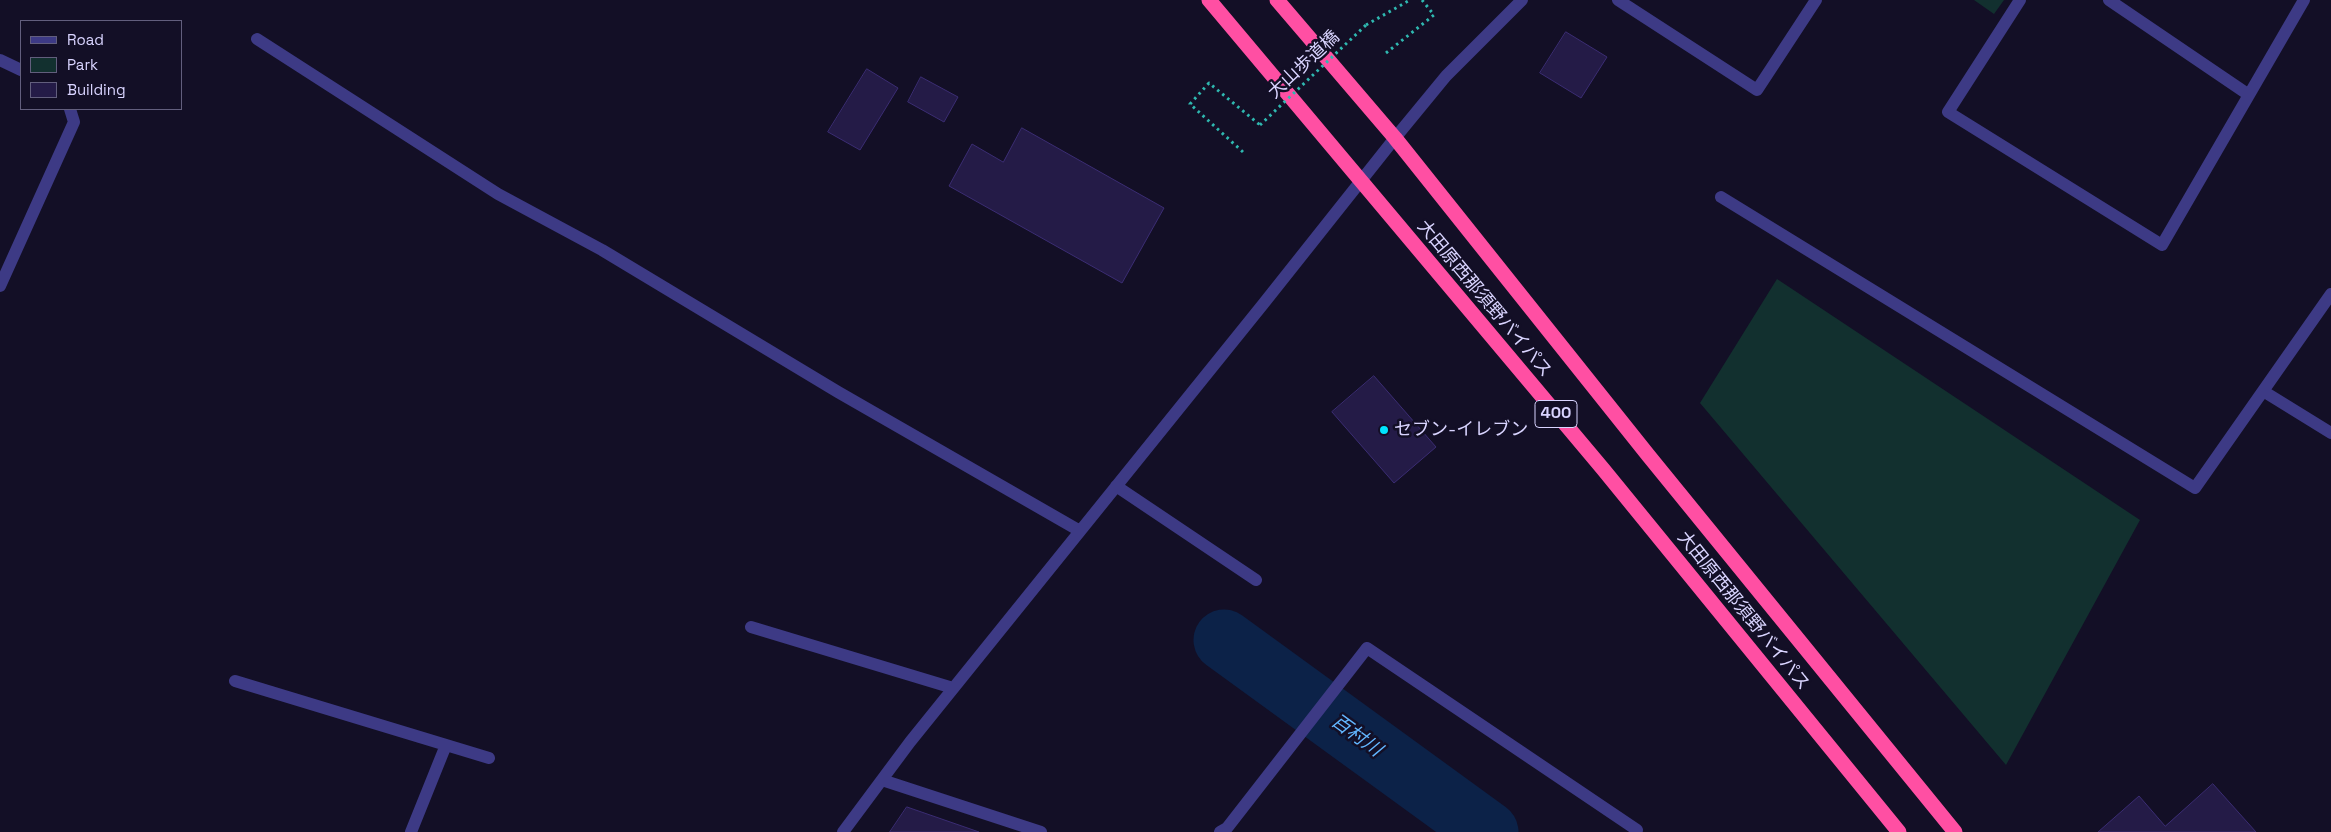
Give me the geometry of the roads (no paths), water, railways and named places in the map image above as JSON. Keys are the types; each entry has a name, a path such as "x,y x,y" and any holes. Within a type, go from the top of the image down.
{"highway":[{"name":"大田原西那須野バイパス","path":"1210,0 1360,182 1603,469 1899,832"},
{"name":"大田原西那須野バイパス","path":"1278,0 1395,138 1654,463 1955,832"}],"street":[{"path":"843,832 953,688 1395,138 1446,76 1522,0"},
{"path":"1618,0 1757,90 1816,0"},
{"path":"2020,0 1948,112 2162,245 2304,0"},
{"path":"2109,0 2249,95"},
{"path":"257,39 498,194 602,250 838,392 1080,532"},
{"path":"0,60 20,70"},
{"path":"1,284 74,122 70,110"},
{"path":"1721,197 2195,488 2331,294"},
{"path":"2263,391 2331,433"},
{"path":"1116,486 1256,580"},
{"path":"751,627 953,688"},
{"path":"1220,832 1227,828 1367,648 1637,830"},
{"path":"235,681 489,758"},
{"path":"411,832 446,745"},
{"path":"882,780 1041,832"}],"waterway":[{"name":"百村川","path":"1224,640 1488,832"}],"place":[{"name":"セブン-イレブン","path":"1384,430"}]}
